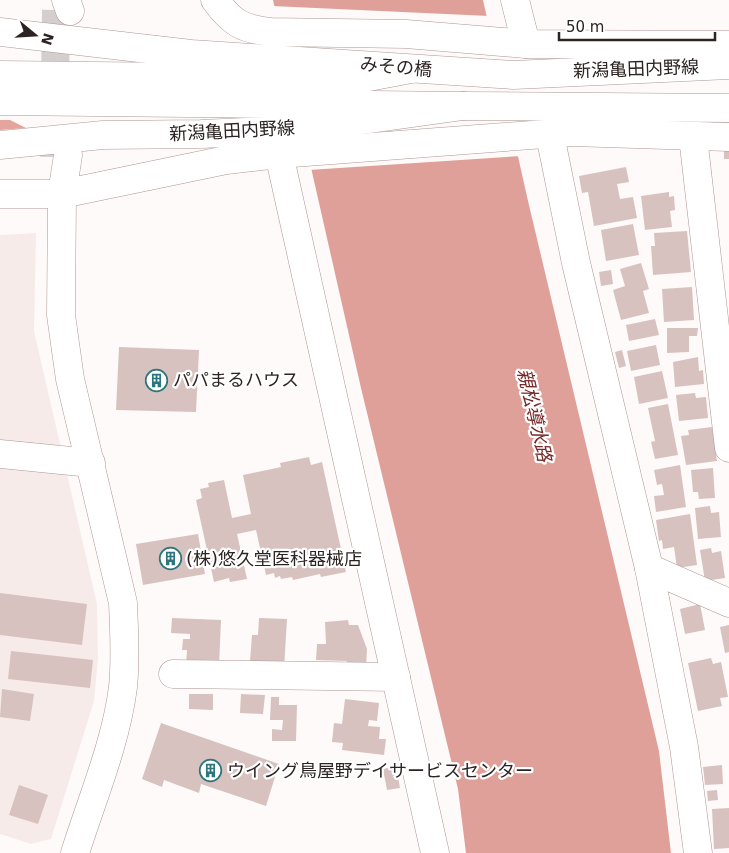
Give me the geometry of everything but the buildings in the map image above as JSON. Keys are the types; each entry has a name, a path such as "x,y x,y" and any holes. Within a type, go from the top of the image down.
{"main road":[{"path":"215,0 230,19 240,26 252,30 271,32 406,34 516,43 729,45"},
{"path":"515,0 516,43"},
{"path":"0,32 191,54 279,70"},
{"name":"新潟亀田内野線","path":"514,75 729,66"},
{"name":"みその橋","path":"279,70 358,79 410,69 514,75"},
{"path":"0,75 279,70"},
{"path":"0,101 288,135 539,136 572,132 729,138"},
{"name":"新潟亀田内野線","path":"0,145 103,135 288,135 463,106 729,108"},
{"path":"0,194 62,194 226,160 288,135"},
{"path":"288,135 396,677 435,853"},
{"path":"539,136 576,263 649,568 684,747 698,853"},
{"path":"693,137 729,448"},
{"path":"61,156 61,315 70,379 122,602 124,658 117,720 75,853"},
{"path":"0,454 91,463"},
{"path":"649,568 729,603"},
{"path":"173,674 396,677"}],"shaded area":[{"path":"0,120 10,120 26,128 0,130"},
{"path":"36,233 34,331 97,604 98,659 94,701 51,839 31,844 0,834 0,235"}],"water":[{"name":"親松導水路","path":"273,0 483,0 528,201 659,751 671,853 466,853 458,789 361,388"}],"pier":[{"path":"272,6 489,16 521,156 309,170"}],"tunnel":[{"path":"54,157 56,10"}],"place":[{"name":"パパまるハウス","path":"157,380"},
{"name":"(株)悠久堂医科器械店","path":"170,559"},
{"name":"ウイング鳥屋野デイサービスセンター","path":"211,771"}]}
